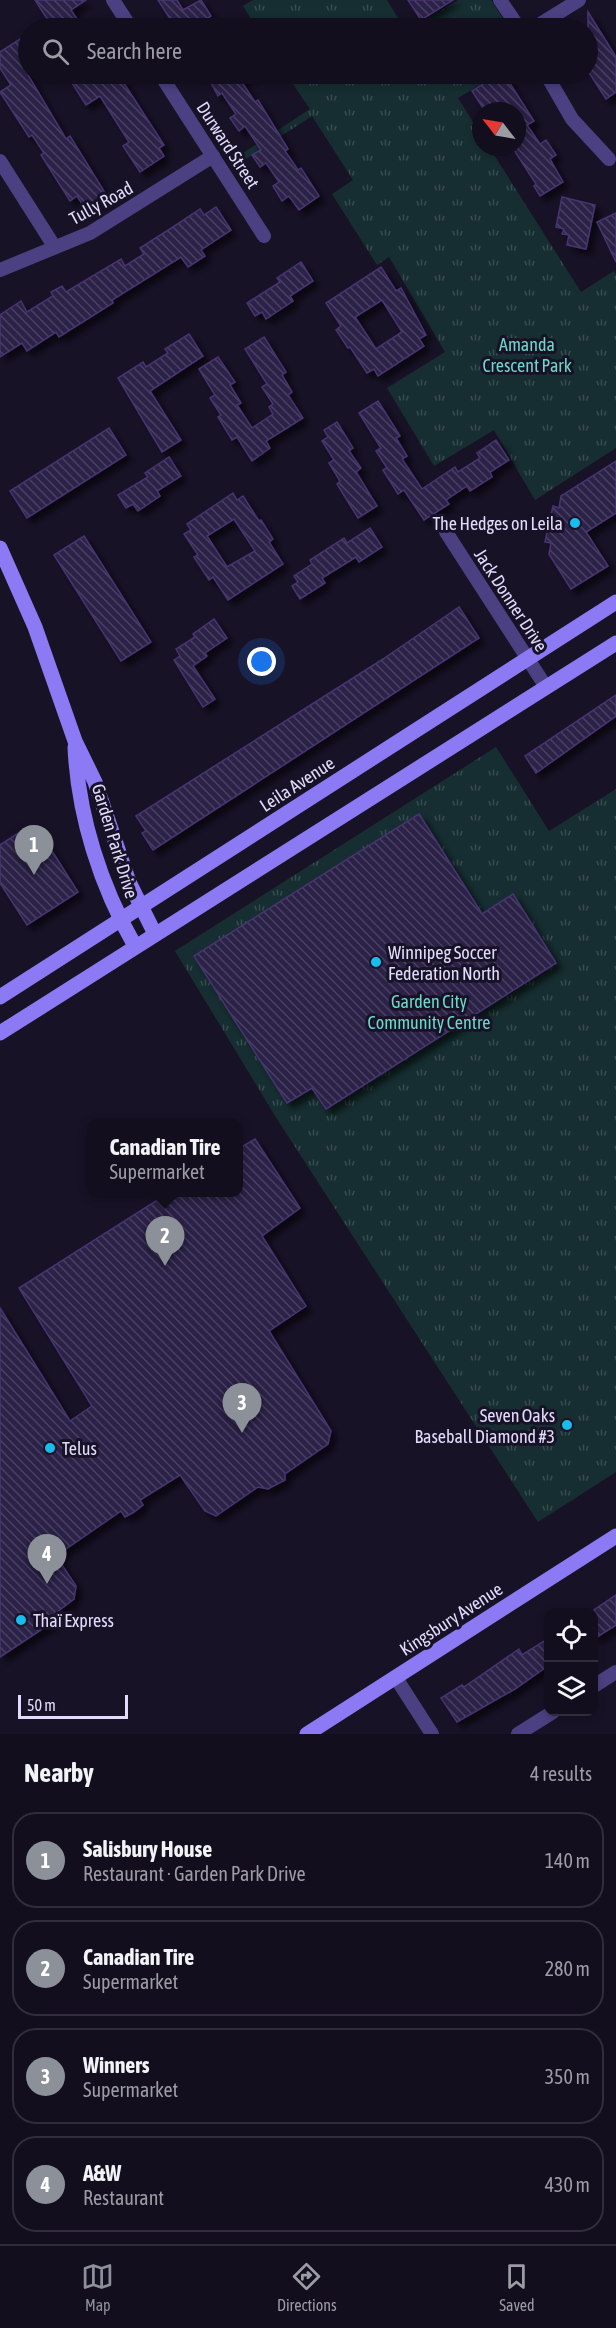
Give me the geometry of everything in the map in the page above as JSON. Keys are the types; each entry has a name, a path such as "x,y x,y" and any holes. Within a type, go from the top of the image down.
{"main road":[{"name":"Garden Park Drive","path":"0,548 34,627 75,741 95,782 140,908 155,934"},
{"name":"Leila Avenue","path":"0,997 616,602"},
{"path":"0,1033 616,643"},
{"name":"Garden Park Drive","path":"75,741 77,786 108,894 135,946"},
{"name":"Kingsbury Avenue","path":"307,1734 616,1536"}],"street":[{"path":"113,0 125,18"},
{"path":"500,0 512,18"},
{"path":"550,18 579,0"},
{"name":"Durward Street","path":"166,84 264,236"},
{"path":"552,84 572,119 609,159"},
{"name":"Tully Road","path":"0,270 90,233 213,156"},
{"path":"0,162 54,246"},
{"name":"Jack Donner Drive","path":"446,532 546,687"},
{"path":"598,1683 616,1672"},
{"path":"396,1678 432,1734"},
{"path":"518,1734 547,1716"}],"green space":[{"path":"253,0 387,0 398,18 251,18 243,6"},
{"path":"458,0 491,0 503,18 427,18"},
{"name":"Amanda Crescent Park","path":"293,84 481,84 458,98 472,121 472,156 495,156 581,292 614,271 616,274 616,448 535,500 494,430 434,466 387,388 445,352 389,257 377,265 332,194 353,180 312,116 243,161 240,155 310,109"},
{"name":"Garden City Community Centre","path":"496,747 549,831 616,789 616,1472 538,1522 277,1119 175,951"}],"building":[{"path":"35,0 86,0 71,10 76,18 47,18"},
{"path":"158,0 177,0 183,10 201,0 211,16 208,18 170,18"},
{"path":"408,0 453,0 424,18 420,18"},
{"path":"598,28 616,57 616,92 606,99 596,84"},
{"path":"18,40 18,84 33,84 66,139 70,136 107,196 86,210 77,196 70,201 41,155 44,153 32,135 29,137 0,92 11,85 0,68 0,52"},
{"path":"73,84 124,84 164,145 159,148 164,156 140,172 123,146 129,142 100,96 86,105"},
{"path":"211,84 243,84 255,102 258,100 288,149 285,151 298,170 301,168 319,196 299,210 289,196 282,201 273,186 279,182 266,163 260,167 252,155 261,150 245,126 239,131 230,118 236,114 222,93 218,96"},
{"path":"483,84 510,84 522,102 479,102 472,91"},
{"path":"526,108 534,121 527,125 540,144 546,140 556,155 550,159 563,182 540,196 534,186 536,184 518,156 526,156"},
{"path":"562,197 595,205 586,249 567,245 569,235 562,234 564,229 556,227"},
{"path":"216,207 231,230 201,250 205,256 188,267 181,257 112,300 113,303 59,337 56,332 27,351 22,343 0,357 0,315 21,301 27,312 53,296 51,292 62,286 66,292 121,259 125,266 144,254 140,248 200,209 204,215"},
{"path":"616,213 616,262 597,222"},
{"path":"301,262 313,281 290,296 293,301 266,319 262,312 255,316 247,303 280,282 277,278"},
{"path":"381,267 396,291 401,288 426,335 419,339 424,346 378,376 374,369 367,373 336,330 341,326 326,303","holes":["382,300 402,332 376,349 355,317"]},
{"path":"189,334 203,356 150,391 181,440 162,452 118,378 143,362 146,367 168,353 165,349"},
{"path":"264,337 286,372 282,375 292,392 288,395 303,418 266,441 270,448 252,461 237,437 232,440 218,417 221,415 210,398 215,395 199,369 218,357 235,382 230,385 241,403 237,405 252,428 273,414 269,407 273,404 262,387 267,384 245,349"},
{"path":"378,401 400,436 396,438 407,456 402,459 422,489 455,467 458,472 480,458 477,453 496,440 509,460 490,472 492,477 470,491 467,486 446,500 449,504 424,520 404,490 398,494 383,470 387,468 376,451 381,448 359,413"},
{"path":"337,422 353,448 349,451 361,468 356,472 377,506 358,518 337,484 340,481 329,463 334,460 322,441 328,437 324,430"},
{"path":"109,428 126,455 27,518 10,491"},
{"path":"169,457 181,476 157,491 160,496 138,511 133,504 126,508 118,495 148,477 145,473"},
{"name":"The Hedges on Leila","path":"616,461 616,513 586,532 608,566 571,589 549,554 551,543 545,542 553,506 559,508 561,496"},
{"path":"233,493 237,500 243,496 273,539 269,542 283,564 228,600 213,577 209,580 194,557 198,555 184,534 191,530 187,524","holes":["234,519 255,551 227,567 207,536"]},
{"path":"370,528 382,547 359,562 356,557 322,578 325,583 300,599 292,586 298,582 294,576 312,564 310,560 344,538 347,543"},
{"path":"84,536 151,642 121,661 54,555"},
{"path":"459,607 479,638 153,850 142,833 146,831 136,816 383,659"},
{"path":"214,619 227,638 205,653 207,656 193,666 215,699 203,707 174,660 180,656 176,649 195,637 193,634"},
{"path":"616,695 616,716 536,773 525,756"},
{"name":"Winnipeg Soccer Federation North","path":"419,814 482,914 513,894 556,963 326,1109 312,1088 287,1103 194,956"},
{"path":"29,826 45,849 49,846 78,892 27,925 0,883 0,845"},
{"path":"255,1139 300,1208 262,1236 306,1306 269,1331 331,1431 328,1444 285,1474 285,1480 268,1489 258,1487 216,1516 205,1511 180,1475 140,1500 143,1505 134,1512 125,1517 121,1511 56,1556 76,1586 74,1599 57,1612 59,1618 0,1657 0,1308 70,1421 92,1406 19,1288 162,1197 243,1197 243,1146"},
{"path":"616,1595 616,1625 598,1636 598,1608"},
{"path":"544,1641 544,1669 515,1689 457,1722 441,1698 462,1685 464,1687 519,1649 522,1655"}],"place":[{"name":"The Hedges on Leila","path":"575,523"},
{"name":"Salisbury House","path":"34,875"},
{"name":"Winnipeg Soccer Federation North","path":"376,962"},
{"name":"Canadian Tire","path":"165,1266"},
{"name":"Seven Oaks Baseball Diamond #3","path":"567,1425"},
{"name":"Winners","path":"242,1433"},
{"name":"Telus","path":"50,1448"},
{"name":"A&W","path":"47,1584"},
{"name":"Thaï Express","path":"21,1620"}]}
